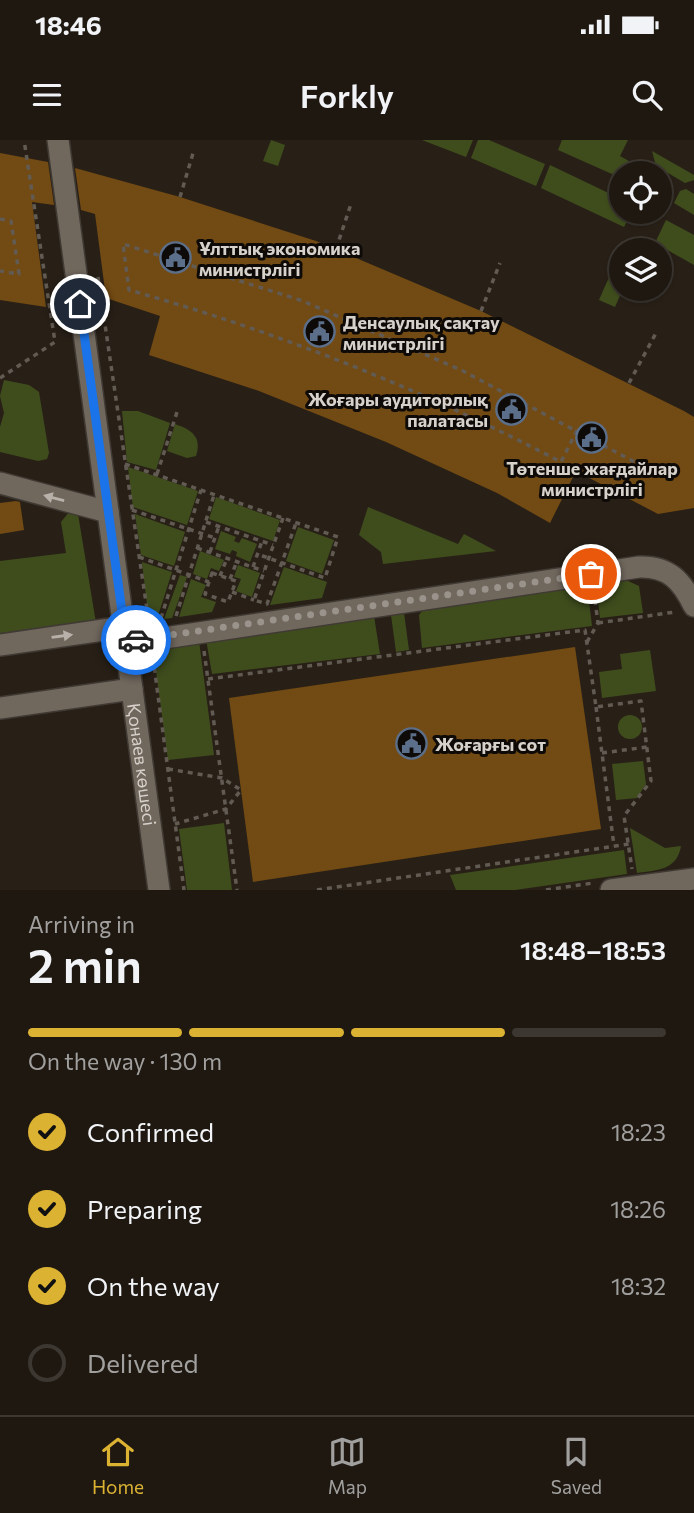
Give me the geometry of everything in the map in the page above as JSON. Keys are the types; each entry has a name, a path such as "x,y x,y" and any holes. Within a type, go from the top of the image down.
{"street":[{"name":"Қонаев көшесі","path":"58,140 159,890"},
{"path":"0,483 108,512"},
{"path":"0,645 125,634 151,640 639,567 665,570 685,589 687,609"},
{"path":"0,708 132,690"},
{"path":"608,888 694,879"}],"path":[{"path":"0,378 55,342 24,140"},
{"path":"180,197 194,150"},
{"path":"336,249 351,204"},
{"path":"0,219 11,220 19,274 0,271"},
{"path":"577,430 561,462 447,406 301,346 128,289 123,244 303,301 463,371 577,430 661,476"},
{"path":"481,311 500,263"},
{"path":"98,272 184,890"},
{"path":"629,383 656,333"},
{"path":"157,475 178,409"},
{"path":"125,464 338,537 325,578 257,554"},
{"path":"160,619 201,490"},
{"path":"176,617 214,495"},
{"path":"132,510 215,538"},
{"path":"254,600 283,519"},
{"path":"206,522 274,545"},
{"path":"232,592 267,604 296,523"},
{"path":"210,552 219,526"},
{"path":"253,567 262,541"},
{"path":"197,548 264,571"},
{"path":"139,557 209,582"},
{"path":"220,576 227,558"},
{"path":"230,580 237,561"},
{"path":"212,573 220,576 236,581 228,602 205,594 212,573"},
{"path":"587,643 598,623 591,574"},
{"path":"216,611 220,599"},
{"path":"598,623 687,609"},
{"path":"208,679 585,630 614,846"},
{"path":"202,632 237,890"},
{"path":"596,707 641,701 651,781 624,816 634,877"},
{"path":"602,753 647,747"},
{"path":"168,769 222,778 241,790 226,810 175,824"},
{"path":"317,890 629,844"},
{"path":"546,890 608,888"}],"green space":[{"path":"271,140 285,145 278,166 263,161"},
{"path":"422,140 473,140 466,157"},
{"path":"478,140 489,140 545,164 536,186 471,158"},
{"path":"562,140 628,140 620,156 629,161 609,161 609,173 558,150"},
{"path":"652,151 670,161 655,161"},
{"path":"672,162 694,175 694,180 685,183 672,175"},
{"path":"550,165 609,193 609,220 541,188"},
{"path":"686,189 694,194 694,215 674,203 680,191"},
{"path":"672,223 694,235 694,265 672,253 672,238 657,238 664,224"},
{"path":"609,277 609,301 618,301 615,307 599,300"},
{"path":"4,380 29,385 39,392 49,453 47,459 38,461 0,452 0,427 4,413 0,396"},
{"path":"122,411 138,411 170,423 156,470 127,462"},
{"path":"175,424 194,435 198,444 196,456 187,458 167,451"},
{"path":"128,467 198,491 187,525 133,507"},
{"path":"216,497 280,520 273,541 209,519"},
{"path":"368,507 458,544 464,534 496,551 383,564 381,552 359,535"},
{"path":"70,511 78,514 96,623 0,636 0,561 66,553 61,522"},
{"path":"135,514 185,532 174,566 141,555"},
{"path":"298,527 334,540 322,574 286,561"},
{"path":"221,531 236,537 234,541 239,543 242,538 257,544 250,562 236,556 237,552 232,550 230,554 215,549"},
{"path":"200,551 224,560 219,571 211,568 207,579 193,574"},
{"path":"142,562 172,572 157,619 148,613"},
{"path":"238,565 260,573 252,597 236,591 241,579 234,577"},
{"path":"284,567 327,582 322,598 270,605"},
{"path":"180,575 187,577 172,618 164,619"},
{"path":"191,579 206,585 201,597 216,602 212,612 179,617"},
{"path":"628,581 639,586 643,613 600,618 596,583"},
{"path":"587,585 592,626 422,648 419,615 425,607"},
{"path":"404,613 409,650 396,652 391,615"},
{"path":"374,616 380,654 212,674 206,639"},
{"path":"199,641 214,755 168,760 154,656 157,650"},
{"path":"650,650 656,691 602,698 599,672 622,669 620,654"},
{"path":"630,715 638,719 642,727 638,735 630,739 622,735 618,727 622,719"},
{"path":"643,761 646,784 637,798 616,800 612,764"},
{"path":"224,823 232,890 187,890 179,829"},
{"path":"630,828 665,848 681,846 679,854 665,867 637,873"},
{"path":"624,850 627,874 515,890 456,890 450,875"}],"building":[{"path":"0,153 48,162 54,205 32,202 46,307 0,300"},
{"path":"75,168 180,197 316,241 481,311 684,411 694,417 694,508 658,514 576,471 550,523 497,493 386,442 259,391 149,355 160,316 106,298 95,214 81,210"},
{"path":"20,502 24,530 0,534 0,503"},
{"name":"Жоғарғы сот","path":"575,647 601,829 253,882 229,698"}],"way so far":[{"path":"136,640 151,640 591,574"}],"place":[{"name":"Ұлттық экономика министрлігі","path":"176,258"},
{"name":"Денсаулық сақтау министрлігі","path":"320,332"},
{"name":"Жоғары аудиторлық палатасы","path":"511,409"},
{"name":"Төтенше жағдайлар министрлігі","path":"592,437"},
{"name":"Жоғарғы сот","path":"412,744"}],"route":[{"path":"80,304 126,641 136,640"}]}
